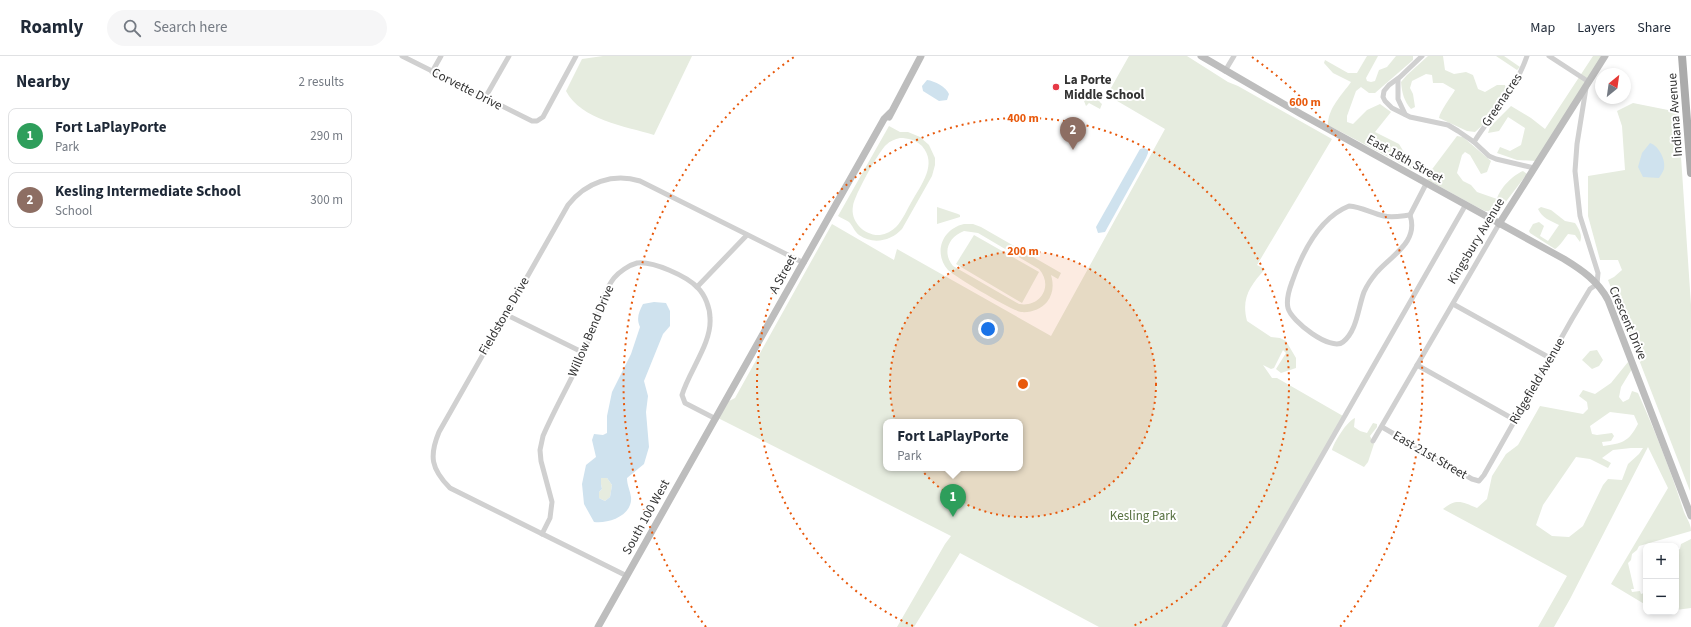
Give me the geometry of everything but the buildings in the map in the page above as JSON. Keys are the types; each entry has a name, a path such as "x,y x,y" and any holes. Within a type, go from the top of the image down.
{"main road":[{"name":"Indiana Avenue","path":"1682,56 1688,87 1691,173"}],"street":[{"name":"Corvette Drive","path":"402,56 532,121 537,121 543,116 576,56"},
{"path":"432,72 441,56"},
{"path":"485,98 509,56"},
{"name":"A Street","path":"716,419 872,141 884,126 921,56"},
{"name":"East 18th Street","path":"1201,56 1225,71 1569,263 1597,284"},
{"path":"1225,71 1234,56"},
{"name":"Greenacres","path":"1422,56 1398,79 1386,88 1383,97 1388,104 1405,114 1448,125 1464,134 1489,156 1534,168"},
{"name":"Greenacres","path":"1474,142 1513,87 1524,68 1527,56"},
{"path":"1549,56 1587,84"},
{"name":"Kingsbury Avenue","path":"1373,441 1499,224 1605,56"},
{"path":"1398,79 1398,99 1405,114"},
{"name":"Crescent Drive","path":"1587,84 1577,144 1575,171 1580,216 1598,273 1597,284 1608,300 1691,516"},
{"name":"Fieldstone Drive","path":"627,576 450,488 440,478 434,466 434,444 439,432 505,314 568,205 588,186 602,180 622,178 640,181 804,263"},
{"path":"1410,215 1391,217 1384,216 1359,207 1349,206 1332,217 1309,243 1297,266 1287,304 1290,314 1327,343 1336,345 1345,341 1352,330 1367,286 1380,268 1406,244 1410,232 1410,215 1426,184"},
{"path":"1224,627 1465,206"},
{"path":"716,419 684,403 682,395 710,326 709,311 705,298 697,287 747,235"},
{"name":"Willow Bend Drive","path":"542,534 550,518 552,502 541,461 540,450 548,425 584,353 608,288 615,277 623,270 636,263 651,264 665,269 697,287"},
{"name":"Ridgefield Avenue","path":"1479,481 1484,475 1590,289 1597,284"},
{"path":"1453,304 1550,358"},
{"path":"505,314 584,353"},
{"path":"1418,365 1515,420"},
{"name":"South 100 West","path":"598,627 716,419"},
{"name":"East 21st Street","path":"1382,427 1472,479 1479,481"}],"green space":[{"path":"603,56 692,56 654,135 617,125 593,115 582,109 573,101 566,91 582,59"},
{"name":"Kesling Park","path":"1129,56 1187,56 1228,82 1238,86 1332,139 1257,265 1265,269 1255,281 1248,293 1245,313 1247,321 1271,337 1280,338 1286,341 1296,358 1296,368 1281,373 1276,369 1286,353 1283,350 1274,368 1271,369 1263,365 1272,378 1277,378 1343,416 1222,627 1099,627 960,553 914,627 897,627 951,536 718,418 729,401 735,398 832,224 894,260 897,249 1051,336 1165,129 1107,95"},
{"path":"1367,56 1378,56 1366,78 1367,81 1371,82 1375,81 1379,70 1387,67 1396,56 1413,56 1413,60 1375,93 1369,93 1361,87 1356,91 1347,116 1347,122 1353,124 1367,110 1380,104 1391,112 1375,132 1399,144 1405,154 1413,161 1415,167 1413,170 1328,125 1330,113 1333,107 1351,82 1333,73 1324,63 1325,60 1348,73 1357,73"},
{"path":"1428,56 1443,56 1445,70 1454,74 1466,72 1473,75 1478,89 1485,92 1497,85 1505,85 1506,89 1497,106 1489,118 1475,132 1467,131 1439,118 1443,108 1455,90 1443,83 1433,83 1432,75 1426,74 1412,81 1410,88 1413,94 1415,107 1411,109 1405,100 1401,82"},
{"path":"1496,56 1504,56 1520,67 1517,70"},
{"path":"1593,56 1602,56 1536,161 1517,160 1497,153 1500,147 1510,151 1521,145 1525,128 1508,117 1499,131 1488,133 1490,127 1511,106 1531,118 1545,129"},
{"path":"1093,90 1102,104 1100,109 1089,103 1086,106 1084,101 1084,96"},
{"path":"1633,103 1678,112 1691,305 1690,491 1608,280 1622,270 1618,260 1600,260 1588,216 1588,176 1625,170 1622,126 1617,111"},
{"path":"889,126 900,132 908,132 920,137 929,145 935,158 932,176 902,229 898,233 887,239 876,241 870,240 859,235 849,222 838,216","holes":["898,138 917,142 927,153 928,167 926,174 903,218 896,227 882,235 874,235 864,230 856,222 853,212 854,201 867,174 886,145"]},
{"path":"1457,136 1463,137 1491,161 1487,172 1481,174 1470,155 1465,152 1462,155 1457,173 1463,181 1471,185 1477,192 1497,199 1504,186 1511,179 1523,171 1527,174 1498,212 1485,211 1428,180 1427,177 1430,172"},
{"path":"937,207 958,214 960,217 937,224"},
{"path":"1541,207 1551,210 1565,221 1575,223 1581,235 1580,242 1575,235 1568,234 1555,249 1530,233 1529,231 1533,224 1539,222 1544,226 1540,236 1548,241 1559,225 1542,215 1538,209"},
{"path":"964,224 973,224 981,227 1061,273 1058,279 1051,275 1051,296 1047,302 1036,310 1021,312 984,293 948,270 943,263 941,256 942,242 945,236 956,227","holes":["964,231 978,233 1039,269 1045,282 1045,289 1039,299 1033,303 1019,304 953,266 947,251 948,246 954,237"]},
{"path":"974,235 1039,272 1022,303 956,264"},
{"path":"1597,350 1603,360 1599,366 1592,369 1582,360 1590,351"},
{"path":"1628,362 1632,369 1621,387 1619,397 1623,402 1629,399 1632,391 1638,393 1662,450 1691,531 1649,543 1643,543 1643,545 1639,546 1632,554 1631,560 1628,563 1634,589 1631,589 1632,592 1640,591 1641,594 1643,593 1643,603 1611,584 1668,488 1648,447 1570,599 1554,627 1538,627 1567,576 1443,509 1456,502 1477,508 1487,499 1492,476 1506,454 1518,445 1540,406 1583,414 1588,409 1587,402 1579,396 1583,390 1595,394 1611,383","holes":["1610,412 1634,415 1638,424 1628,439 1620,443 1603,446 1602,442 1611,441 1614,436 1612,433 1597,435 1592,434 1590,426","1643,448 1628,464 1622,480 1608,479 1603,485 1583,526 1569,537 1552,536 1536,525 1543,505 1576,457 1590,459 1608,468 1611,463 1602,458 1613,450"]},
{"path":"1355,418 1354,427 1367,433 1373,423 1377,424 1377,427 1370,436 1374,444 1368,462 1364,467 1332,450 1341,432 1348,423"},
{"path":"601,478 607,478 612,485 610,497 605,501 599,498 599,492 602,489"},
{"path":"1691,539 1691,608 1679,610 1679,550 1681,544"}],"water":[{"path":"927,80 937,83 945,89 949,94 947,100 939,101 923,91 922,86"},
{"path":"1650,143 1659,150 1664,162 1664,169 1659,178 1643,177 1638,167 1642,153"},
{"path":"1144,148 1148,150 1146,158 1105,232 1098,233 1096,227 1140,149"},
{"path":"654,302 666,303 670,311 670,326 663,334 644,381 648,396 646,412 649,447 644,464 627,478 631,497 631,503 628,509 613,520 594,522 584,504 582,484 586,465 596,457 592,440 594,434 603,435 607,433 607,416 612,392 631,354 640,327 638,318 643,304","holes":["601,478 607,478 612,485 610,497 605,501 599,498 599,492 602,489"]}],"place":[{"name":"La Porte Middle School","path":"1056,87"},
{"name":"Kesling Intermediate School","path":"1073,150"},
{"name":"Fort LaPlayPorte","path":"953,517"}]}
